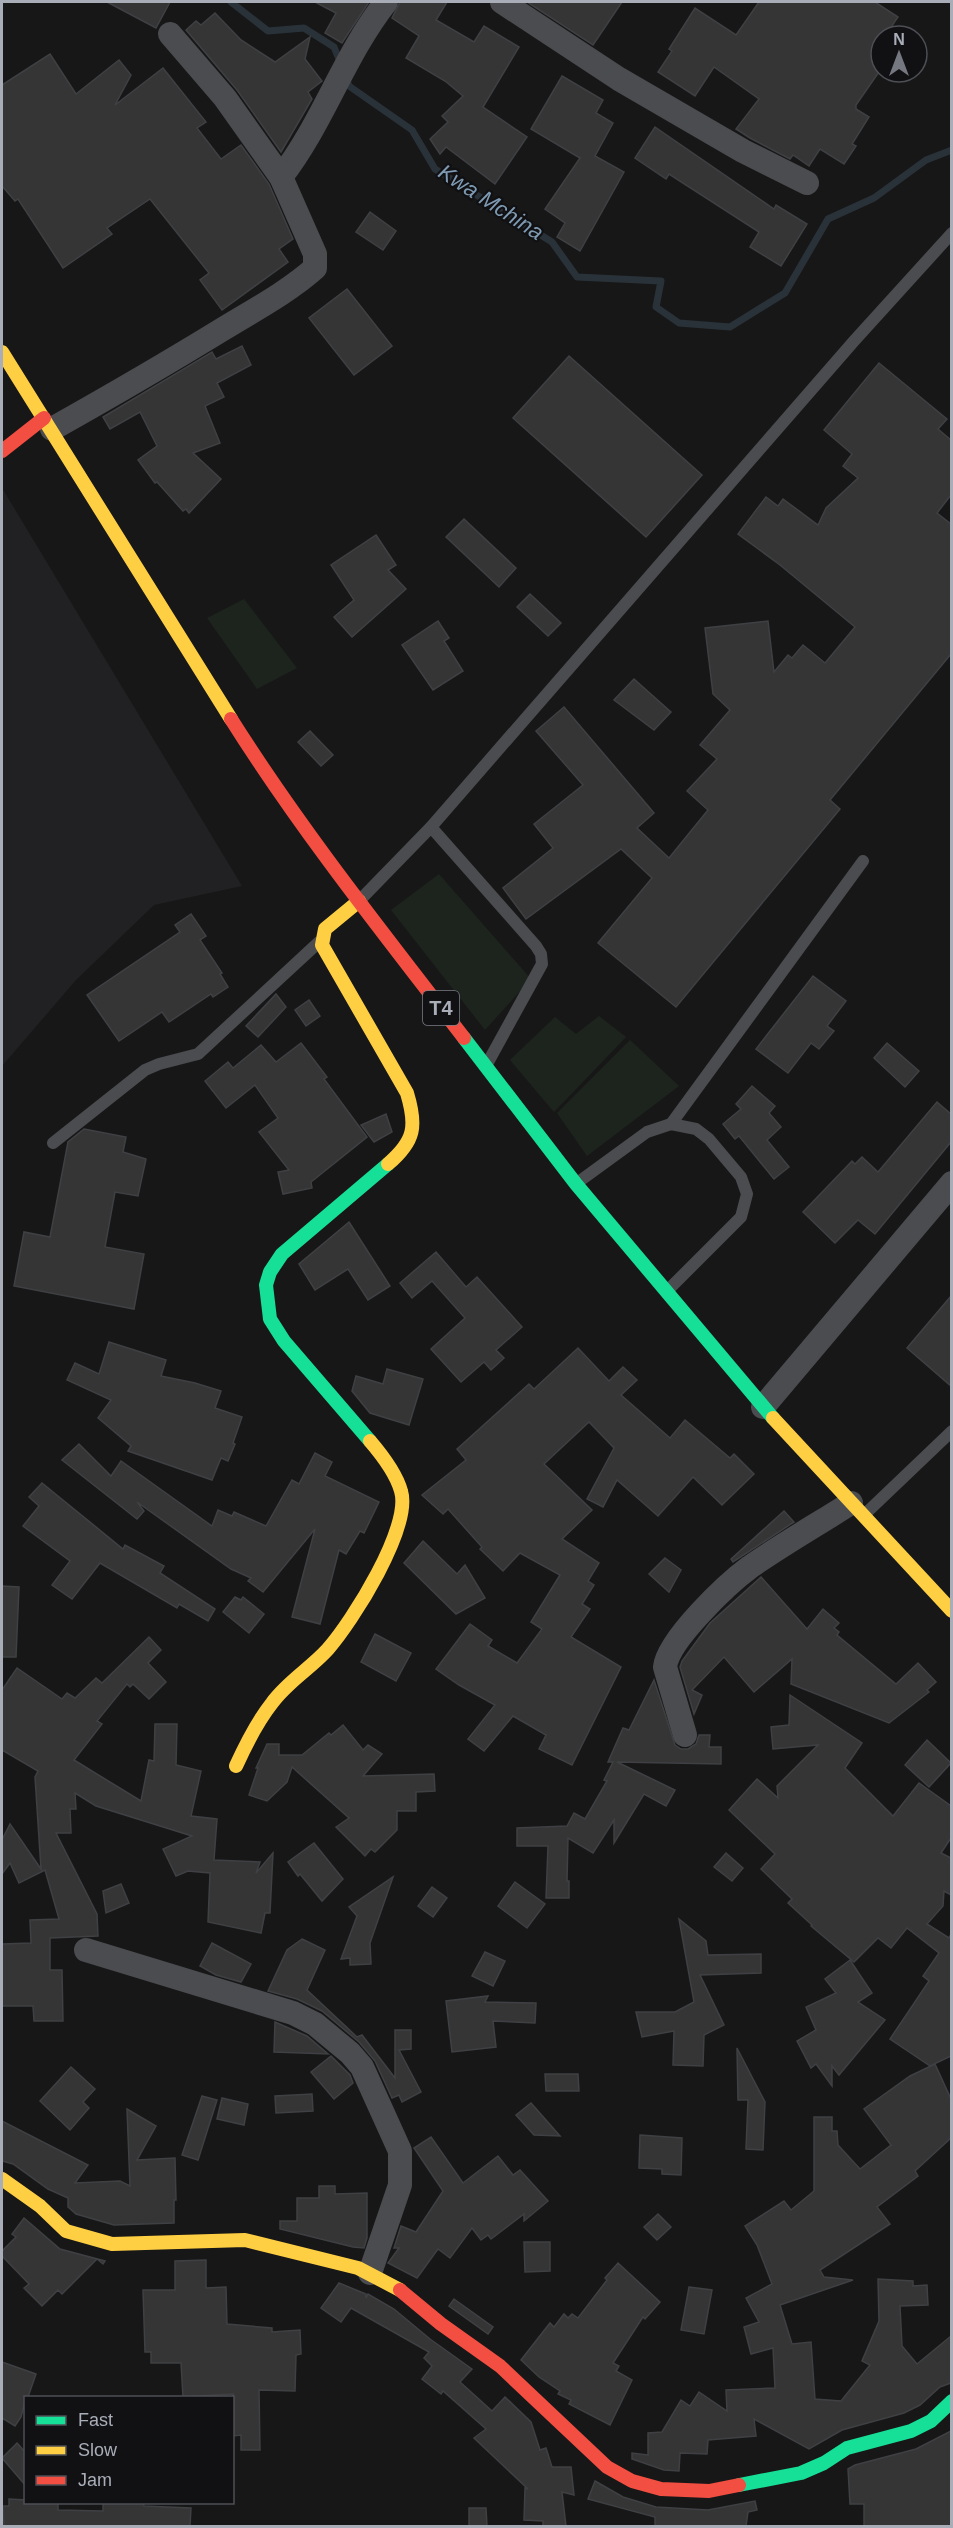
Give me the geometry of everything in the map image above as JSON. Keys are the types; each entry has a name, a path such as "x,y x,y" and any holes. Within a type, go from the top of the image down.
{"main road":[{"name":"T4","path":"2,352 250,749 359,901 576,1184 666,1292 763,1407 951,1611"},
{"path":"2,451 48,423"},
{"path":"236,1766 250,1734 273,1701 328,1649 347,1624 391,1547 400,1525 403,1508 401,1491 383,1457 284,1341 270,1319 266,1299 266,1285 270,1272 282,1254 389,1165 410,1142 413,1113 407,1093 325,953 322,938 325,929 359,901"},
{"path":"2,2178 40,2206 66,2231 102,2242 133,2245 245,2240 370,2273 405,2293 441,2324 500,2366 607,2467 632,2481 661,2489 709,2491 801,2473 824,2463 847,2448 911,2432 931,2421 951,2401"}],"street":[{"path":"281,177 297,156 338,80 386,2"},
{"path":"502,2 619,79 743,151 807,183"},
{"path":"48,423 221,331 302,279 315,268 315,254 281,177 225,98 170,34"},
{"path":"763,1407 951,1183"},
{"path":"685,1735 665,1667 666,1658 684,1631 748,1569 857,1509"},
{"path":"86,1950 293,2013 315,2024 350,2053 367,2077 395,2138 401,2160 400,2185 370,2273"}],"lane":[{"path":"359,901 431,827 854,341 951,233"},
{"path":"431,827 541,954 542,964 486,1066"},
{"path":"671,1124 863,861"},
{"path":"53,1143 145,1070 198,1054 322,938"},
{"path":"576,1184 647,1132 671,1124 696,1129 709,1139 741,1177 747,1194 741,1217 666,1292"},
{"path":"857,1509 951,1431"}],"shaded area":[{"path":"2,488 242,886 154,905 76,980 2,1066"},
{"path":"244,599 297,668 257,689 207,618"},
{"path":"439,874 531,979 485,1030 391,910"},
{"path":"599,1016 626,1037 554,1112 510,1060 555,1017 576,1034"},
{"path":"630,1040 679,1086 587,1156 557,1113"}],"building":[{"path":"107,2 170,2 156,28"},
{"path":"315,2 369,2 342,43 325,33 336,13"},
{"path":"400,2 447,2 436,20 474,42 484,26 519,47 483,107 527,137 495,184 446,147 440,154 430,139 448,122 442,116 463,96 445,81 406,58 419,36 392,18"},
{"path":"527,2 622,2 593,45"},
{"path":"759,2 875,2 898,17 893,24 869,24 871,84 856,105 856,109 869,117 852,144 856,146 844,164 820,149 809,166 793,155 790,159 736,129 759,99 714,67 695,96 658,72 672,51 669,49 695,8 736,35"},
{"path":"215,13 241,40 275,62 310,37 305,59 322,81 308,92 312,99 281,152 237,90 186,30 196,21 201,25"},
{"path":"50,54 76,94 119,60 131,75 115,105 163,68 206,122 197,128 221,159 241,145 269,184 293,239 279,249 288,262 222,310 200,280 209,273 150,199 107,228 112,234 63,268 18,199 15,201 2,186 2,85"},
{"path":"562,76 603,100 596,113 613,123 595,156 624,172 580,251 557,237 565,223 545,209 580,158 531,129"},
{"path":"655,127 774,209 776,205 807,224 781,266 750,247 759,232 669,174 666,179 635,158"},
{"path":"370,212 396,231 383,250 356,232"},
{"path":"347,289 392,346 354,375 309,318"},
{"path":"242,346 251,365 217,383 224,397 205,406 220,443 193,453 221,479 189,513 186,509 183,511 157,482 155,483 138,460 157,446 140,412 110,429 103,417 212,352 216,359"},
{"path":"569,356 702,475 646,537 513,418"},
{"path":"879,363 947,419 938,429 951,440 951,495 937,513 951,524 951,654 830,800 840,809 676,1007 598,943 652,878 621,849 526,919 503,888 553,848 534,824 583,785 536,731 564,707 654,813 637,828 669,858 708,810 687,791 717,759 700,745 730,710 713,694 705,628 768,621 774,672 788,655 792,658 803,645 825,663 855,627 780,565 738,534 766,497 778,506 783,499 818,525 826,508 858,478 843,466 852,454 824,430"},
{"path":"464,519 516,568 499,587 446,537"},
{"path":"376,535 396,565 388,570 406,589 352,637 334,617 354,600 331,565"},
{"path":"530,594 561,623 548,636 517,607"},
{"path":"438,621 449,638 444,641 463,671 433,690 402,645"},
{"path":"634,679 671,712 654,730 614,700"},
{"path":"310,731 333,755 321,766 298,742"},
{"path":"191,914 206,936 200,940 222,973 220,974 228,987 213,997 211,994 169,1022 162,1012 119,1041 87,995 180,932 175,925"},
{"path":"813,976 846,1001 827,1026 834,1031 819,1049 811,1043 788,1073 756,1049"},
{"path":"276,994 286,1007 258,1037 246,1026"},
{"path":"309,1000 320,1016 306,1026 295,1010"},
{"path":"301,1043 327,1077 324,1079 367,1137 311,1182 312,1188 283,1194 278,1172 289,1170 259,1132 278,1118 255,1085 226,1108 205,1081 228,1062 233,1068 261,1045 276,1062"},
{"path":"887,1043 919,1071 905,1087 874,1058"},
{"path":"752,1086 775,1106 769,1113 781,1127 767,1140 789,1167 774,1179 739,1136 735,1139 723,1124 741,1109 736,1104"},
{"path":"937,1102 951,1114 951,1142 875,1234 858,1220 835,1243 803,1212 852,1161 855,1164 862,1157 878,1172"},
{"path":"386,1114 392,1132 374,1142 361,1125"},
{"path":"84,1129 126,1137 123,1152 146,1159 138,1196 115,1192 105,1247 144,1254 134,1309 14,1286 24,1232 50,1237 68,1142"},
{"path":"349,1222 390,1286 368,1300 348,1269 315,1290 299,1264"},
{"path":"436,1252 466,1287 477,1277 522,1327 496,1350 504,1358 491,1370 484,1362 461,1382 431,1349 465,1318 432,1281 412,1298 400,1283"},
{"path":"951,1296 951,1386 907,1348"},
{"path":"109,1342 166,1360 161,1376 221,1391 215,1408 242,1417 228,1461 221,1458 212,1480 128,1451 131,1446 98,1418 111,1400 67,1380 75,1363 99,1374"},
{"path":"578,1348 609,1381 623,1367 637,1380 621,1395 670,1438 685,1420 730,1458 734,1454 754,1474 722,1505 693,1477 658,1516 617,1480 603,1507 587,1499 614,1448 589,1422 544,1464 592,1510 562,1539 599,1563 588,1581 594,1585 582,1604 590,1609 571,1637 621,1667 572,1765 539,1749 546,1735 513,1716 484,1751 468,1739 495,1705 436,1669 470,1624 492,1640 488,1646 517,1663 542,1629 531,1622 560,1575 520,1553 503,1571 480,1549 482,1547 448,1509 443,1514 422,1495 466,1460 457,1449 529,1384 534,1389"},
{"path":"387,1369 423,1379 409,1425 370,1413 352,1391 356,1376 383,1384"},
{"path":"79,1444 111,1476 121,1461 212,1526 218,1510 232,1516 234,1512 266,1526 292,1480 299,1484 315,1453 332,1462 325,1476 379,1502 364,1533 360,1531 346,1554 339,1550 320,1624 292,1617 315,1529 263,1592 248,1581 251,1578 231,1569 137,1502 144,1511 137,1519 62,1460"},
{"path":"42,1483 123,1549 125,1545 164,1566 160,1573 215,1609 208,1621 179,1604 177,1608 100,1563 72,1599 52,1585 70,1561 23,1526 39,1506 29,1497"},
{"path":"784,1511 794,1522 733,1562 731,1559"},
{"path":"423,1541 457,1574 465,1565 485,1598 456,1614 404,1563"},
{"path":"665,1558 681,1570 669,1592 649,1574"},
{"path":"761,1577 807,1629 823,1609 839,1623 834,1628 839,1632 837,1635 896,1684 918,1663 936,1682 927,1690 929,1692 889,1723 791,1684 792,1659 754,1692 724,1657 692,1690 702,1695 694,1714 680,1667 682,1661 710,1623"},
{"path":"2,1586 19,1587 16,1657 2,1657"},
{"path":"235,1597 241,1600 243,1597 264,1614 249,1633 223,1612"},
{"path":"375,1634 411,1653 396,1681 361,1662"},
{"path":"149,1637 161,1650 148,1663 166,1682 149,1699 133,1684 130,1687 127,1684 97,1721 102,1724 74,1760 141,1801 149,1760 154,1761 155,1724 177,1724 176,1765 201,1771 191,1816 217,1819 214,1860 260,1862 256,1873 273,1853 270,1913 265,1913 261,1933 208,1922 210,1873 188,1871 176,1876 163,1849 192,1836 96,1806 75,1793 76,1809 70,1809 71,1833 56,1833 97,1914 98,1936 50,1938 50,1970 62,1970 63,2021 34,2021 33,2006 2,2006 2,1944 31,1943 30,1920 59,1919 45,1870 19,1883 10,1863 2,1874 2,1840 10,1824 41,1869 35,1777 38,1771 2,1750 2,1690 17,1668 62,1699 67,1693 75,1698 96,1678 102,1683"},
{"path":"654,1680 675,1745 681,1749 688,1749 696,1744 699,1735 710,1735 709,1747 721,1747 721,1764 617,1762 675,1790 666,1806 644,1794 614,1843 614,1820 593,1853 568,1838 569,1898 546,1898 548,1846 517,1846 517,1828 567,1826 574,1813 585,1819 607,1781 604,1780 613,1762 608,1762 623,1728 629,1730"},
{"path":"790,1695 862,1743 845,1768 893,1816 919,1783 951,1806 951,1838 941,1853 951,1858 951,1895 944,1891 943,1906 927,1924 949,1938 951,1934 951,2056 930,2066 890,2039 929,1981 923,1976 939,1953 907,1928 891,1948 878,1938 854,1962 811,1926 788,1903 792,1899 761,1869 775,1854 729,1810 757,1779 778,1798 777,1786 818,1745 773,1749 771,1727 789,1725"},
{"path":"343,1725 363,1750 368,1745 382,1754 363,1776 434,1774 435,1791 416,1792 416,1811 397,1811 397,1830 375,1852 371,1849 365,1856 336,1827 349,1818 292,1767 287,1782 267,1801 249,1795 258,1768 256,1768 267,1744 279,1744 279,1755 302,1755 329,1733 331,1735"},
{"path":"927,1740 951,1763 929,1787 905,1765"},
{"path":"314,1843 343,1879 322,1901 288,1862"},
{"path":"726,1853 743,1868 732,1881 714,1867"},
{"path":"393,1877 370,1943 371,1964 350,1965 350,1958 341,1959 357,1916 349,1907"},
{"path":"515,1882 545,1904 527,1928 498,1906"},
{"path":"121,1884 129,1903 106,1913 103,1891"},
{"path":"432,1887 447,1898 433,1917 418,1906"},
{"path":"679,1919 706,1941 708,1955 761,1954 761,1973 700,1975 724,2025 704,2035 703,2066 673,2065 674,2031 642,2037 636,2012 675,2012 694,2002"},
{"path":"302,1939 325,1950 307,1990 357,2037 362,2035 395,2078 395,2030 411,2030 411,2049 399,2050 421,2092 402,2102 399,2095 392,2098 375,2061 359,2042 322,2011 297,1999 268,1991 287,1950"},
{"path":"212,1943 251,1964 241,1982 216,1975 200,1966"},
{"path":"485,1952 505,1961 493,1986 472,1976"},
{"path":"850,1960 872,1993 858,2002 885,2020 839,2075 832,2066 832,2086 816,2064 811,2068 797,2041 816,2030 806,2007 836,1993 825,1979"},
{"path":"488,1996 485,2002 536,2003 535,2023 493,2021 496,2047 452,2052 446,2001"},
{"path":"275,2022 307,2036 328,2054 274,2052"},
{"path":"737,2048 765,2102 763,2150 746,2149 748,2100 738,2100"},
{"path":"331,2056 350,2075 353,2083 334,2099 311,2072"},
{"path":"935,2064 951,2099 951,2138 915,2171 918,2176 877,2207 890,2224 820,2270 824,2277 853,2280 780,2305 792,2344 811,2342 815,2399 841,2401 870,2365 862,2361 879,2321 878,2279 913,2281 913,2286 927,2285 928,2305 900,2306 902,2346 917,2364 951,2336 951,2383 940,2387 920,2405 904,2413 842,2430 809,2449 754,2419 756,2436 708,2440 707,2454 680,2453 679,2471 664,2470 632,2459 632,2453 648,2455 648,2433 662,2432 681,2400 690,2406 699,2392 727,2411 726,2390 775,2388 773,2348 751,2354 744,2327 759,2322 746,2298 772,2284 757,2245 745,2226 784,2201 791,2210 814,2191 814,2117 832,2117 832,2131 837,2131 838,2145 860,2169 891,2145 864,2109 910,2076"},
{"path":"71,2067 95,2089 83,2102 89,2108 70,2130 40,2101"},
{"path":"545,2074 578,2074 579,2091 546,2091"},
{"path":"312,2094 313,2111 276,2113 275,2096"},
{"path":"202,2096 217,2100 198,2160 182,2155"},
{"path":"222,2098 248,2104 244,2125 217,2119"},
{"path":"531,2103 560,2136 534,2135 516,2115"},
{"path":"127,2109 156,2126 137,2160 175,2158 174,2223 114,2225 76,2214 68,2207 68,2198 48,2189 13,2164 2,2161 2,2121 88,2165 75,2183 120,2181 130,2186"},
{"path":"640,2135 682,2138 681,2175 662,2174 662,2169 639,2168"},
{"path":"431,2137 463,2183 498,2156 513,2175 520,2170 548,2201 524,2221 524,2214 491,2239 488,2235 481,2240 472,2228 450,2258 438,2249 417,2278 388,2263 399,2248 394,2248 401,2226 416,2232 443,2191 414,2148"},
{"path":"319,2186 335,2186 335,2194 367,2193 367,2238 364,2248 280,2229 280,2221 297,2221 297,2198 319,2198"},
{"path":"658,2214 671,2227 657,2240 644,2227"},
{"path":"24,2218 60,2249 105,2261 103,2264 97,2259 62,2294 58,2290 42,2306 24,2288 29,2284 2,2256 2,2251 16,2237 12,2234"},
{"path":"524,2242 550,2242 550,2271 525,2272"},
{"path":"206,2260 206,2288 226,2287 227,2324 272,2328 272,2332 300,2330 301,2354 296,2355 295,2391 259,2390 260,2450 241,2450 241,2435 234,2436 233,2394 183,2396 181,2363 151,2363 151,2352 145,2352 143,2290 175,2290 175,2261"},
{"path":"618,2263 660,2302 645,2319 643,2317 613,2363 619,2366 616,2371 632,2380 610,2425 569,2404 571,2400 558,2394 560,2391 539,2377 521,2360 550,2323 554,2327 564,2314 568,2318 572,2314 578,2318"},
{"path":"339,2283 366,2294 366,2298 368,2294 394,2309 430,2339 472,2369 460,2382 492,2411 505,2397 531,2422 540,2450 546,2448 552,2467 571,2467 574,2495 562,2492 566,2526 543,2526 543,2521 524,2520 525,2488 528,2489 474,2438 486,2429 443,2391 441,2394 422,2379 432,2366 424,2358 429,2352 351,2308 341,2322 321,2308"},
{"path":"689,2287 712,2290 704,2334 681,2330"},
{"path":"454,2299 493,2327 488,2334 449,2306"},
{"path":"2,2362 36,2374 28,2396 24,2396 21,2417 15,2426 2,2418"},
{"path":"951,2431 951,2526 864,2526 864,2504 850,2504 848,2469 855,2465 916,2449"},
{"path":"17,2443 24,2451 24,2484 2,2458"},
{"path":"595,2481 623,2497 656,2507 708,2510 755,2501 757,2510 748,2512 746,2526 655,2526 655,2517 588,2499"},
{"path":"9,2499 24,2500 24,2504 58,2504 58,2510 103,2511 103,2504 144,2504 144,2506 191,2508 190,2526 4,2526 3,2506 9,2506"},
{"path":"469,2508 486,2508 487,2526 469,2526"}],"waterway":[{"name":"Kwa Mchina","path":"231,2 268,31 304,28 334,47 341,64"},
{"name":"Kwa Mchina","path":"346,77 349,86 412,130 435,169 552,242 577,277 661,281 656,307 679,323 730,327 785,293 828,219 874,198 926,160 952,150"}],"traffic: fast":[{"path":"464,1038 576,1184 773,1418"},
{"path":"370,1441 284,1341 270,1319 266,1285 270,1272 282,1254 388,1164"},
{"path":"739,2485 801,2473 824,2463 847,2448 911,2431 931,2421 952,2401"}],"traffic: slow":[{"path":"2,352 231,719"},
{"path":"359,901 325,929 322,945 407,1093 413,1124 409,1140 388,1164"},
{"path":"773,1418 952,1611"},
{"path":"236,1766 252,1733 272,1703 328,1649 351,1618 365,1597 389,1550 398,1527 402,1507 401,1491 384,1458 370,1441"},
{"path":"2,2179 40,2206 66,2231 112,2244 245,2240 358,2268 400,2290"}],"traffic: jam":[{"path":"2,451 44,418"},
{"path":"231,719 314,841 464,1038"},
{"path":"400,2290 441,2324 500,2366 607,2467 632,2481 661,2489 709,2491 739,2485"}]}
